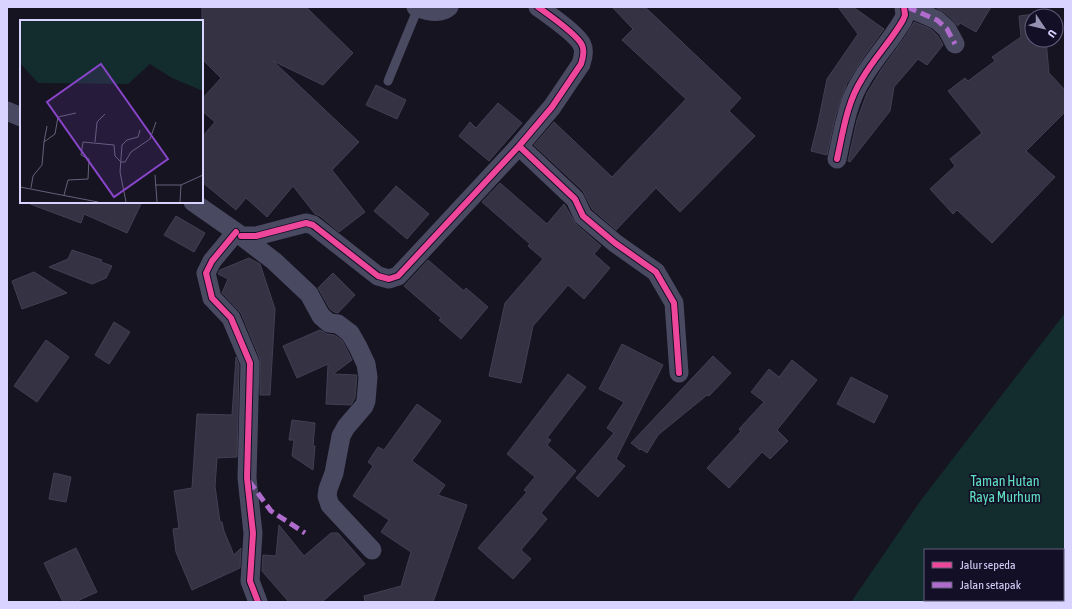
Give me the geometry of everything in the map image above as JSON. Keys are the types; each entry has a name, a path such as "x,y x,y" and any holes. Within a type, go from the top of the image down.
{"street":[{"path":"417,7 430,12 446,10 449,7"},
{"path":"239,234 256,236 306,223 313,225 378,276 389,279 398,276 519,146 552,106 581,64 584,57 583,46 578,38 538,7"},
{"path":"837,159 854,93 867,70 906,15 904,7"},
{"path":"907,7 937,20 948,29 955,44"},
{"path":"7,111 20,117"},
{"path":"519,146 575,199 583,216 615,243 656,272 674,303 679,373"},
{"path":"193,203 239,234 274,261 309,294 321,316 329,323 338,324 350,333 358,347 366,364 368,377 366,401 364,406 346,427 341,436 334,472 327,496 330,505 372,550"},
{"path":"239,234 212,260 206,273 212,298 231,318 250,363 247,478 253,533 250,580 258,602"}],"lane":[{"path":"388,81 417,7"}],"green space":[{"name":"Taman Hutan Raya Murhum","path":"1065,313 1065,602 851,602 921,500"}],"building":[{"path":"202,7 306,7 353,53 323,85 273,61 359,142 332,170 365,212 339,232 320,216 315,214 293,186 267,217 246,198 236,210 203,183 203,136 215,122 203,112 203,98 221,78 203,60"},
{"path":"612,7 645,7 741,98 729,111 755,136 680,212 656,188 616,230 592,209 583,191 534,145 554,122 612,177 686,99 622,40 633,29"},
{"path":"838,7 853,7 884,29 847,83 836,114 827,155 811,151 827,79 858,34"},
{"path":"935,7 991,7 976,32 960,23 958,26 944,12"},
{"path":"1024,15 1024,48 1047,48 1049,73 1065,90 1065,112 1026,151 1055,177 992,243 957,210 953,214 930,189 955,166 950,159 982,133 948,91 965,78 968,81 995,61 992,57 1021,37 1019,16"},
{"path":"914,22 931,29 938,36 943,45 927,65 918,59 894,87 890,111 850,162 848,161 857,120 867,93"},
{"path":"376,85 406,100 397,119 366,105"},
{"path":"498,103 522,123 489,161 459,136 470,122 476,128"},
{"path":"500,183 547,224 564,204 576,224 601,246 594,254 610,268 584,299 568,285 533,326 521,383 489,376 505,303 543,259 528,246 530,244 482,202"},
{"path":"396,186 429,214 407,239 374,211"},
{"path":"142,203 127,233 84,214 81,223 30,204"},
{"path":"176,216 205,233 194,252 164,235"},
{"path":"72,250 102,260 101,262 112,266 106,278 92,284 49,267 68,259"},
{"path":"249,258 260,264 275,309 270,395 260,395 260,359 241,313 222,293 228,279 218,274 220,270"},
{"path":"428,260 464,291 466,288 488,307 461,339 439,320 441,318 404,286"},
{"path":"34,272 67,293 22,309 12,281"},
{"path":"333,273 355,295 338,313 330,309 318,288"},
{"path":"114,322 130,332 109,364 95,355"},
{"path":"320,330 327,334 334,335 342,340 352,360 333,374 357,375 355,398 351,405 326,404 328,364 297,378 283,346"},
{"path":"46,340 69,357 37,402 14,386"},
{"path":"622,344 663,365 616,459 625,466 598,497 576,478 614,433 607,428 624,402 599,389"},
{"path":"713,356 731,373 709,396 707,395 658,435 647,453 631,443"},
{"path":"236,357 239,365 237,457 217,458 215,486 220,522 222,522 234,555 241,548 240,568 192,590 176,552 173,529 179,528 174,491 192,488 197,414 232,415"},
{"path":"792,360 817,380 777,430 788,441 770,459 762,452 729,488 707,468 741,431 739,429 764,402 751,392 769,369 779,377"},
{"path":"568,374 586,387 547,438 551,440 547,445 576,471 541,513 547,519 521,550 531,559 513,579 478,548 527,492 524,490 535,477 507,454"},
{"path":"851,377 888,396 874,423 837,404"},
{"path":"417,404 441,421 412,461 445,485 438,495 467,505 433,602 365,602 364,596 401,586 411,552 381,532 389,520 353,496 373,466 368,462 378,447 384,450"},
{"path":"292,420 315,423 313,470 292,456 294,440 289,440"},
{"path":"54,473 71,477 66,502 49,499"},
{"path":"279,525 304,556 331,533 338,533 365,564 322,602 289,602 262,571 263,555 276,556"},
{"path":"76,548 97,592 75,602 63,602 44,563"}],"marked path":[{"path":"907,7 937,20 947,29 955,44"},
{"path":"249,481 271,511 305,533"}],"cycle path":[{"path":"241,236 256,236 306,223 313,225 378,276 389,279 398,276 519,146 552,107 581,64 583,50 579,41 562,25 538,7"},
{"path":"837,159 846,118 853,97 867,71 903,20 905,15 904,7"},
{"path":"519,146 575,199 583,216 615,243 656,272 674,303 679,373"},
{"path":"236,232 212,261 206,273 212,298 231,318 250,363 247,478 253,533 250,581 258,602"}]}
